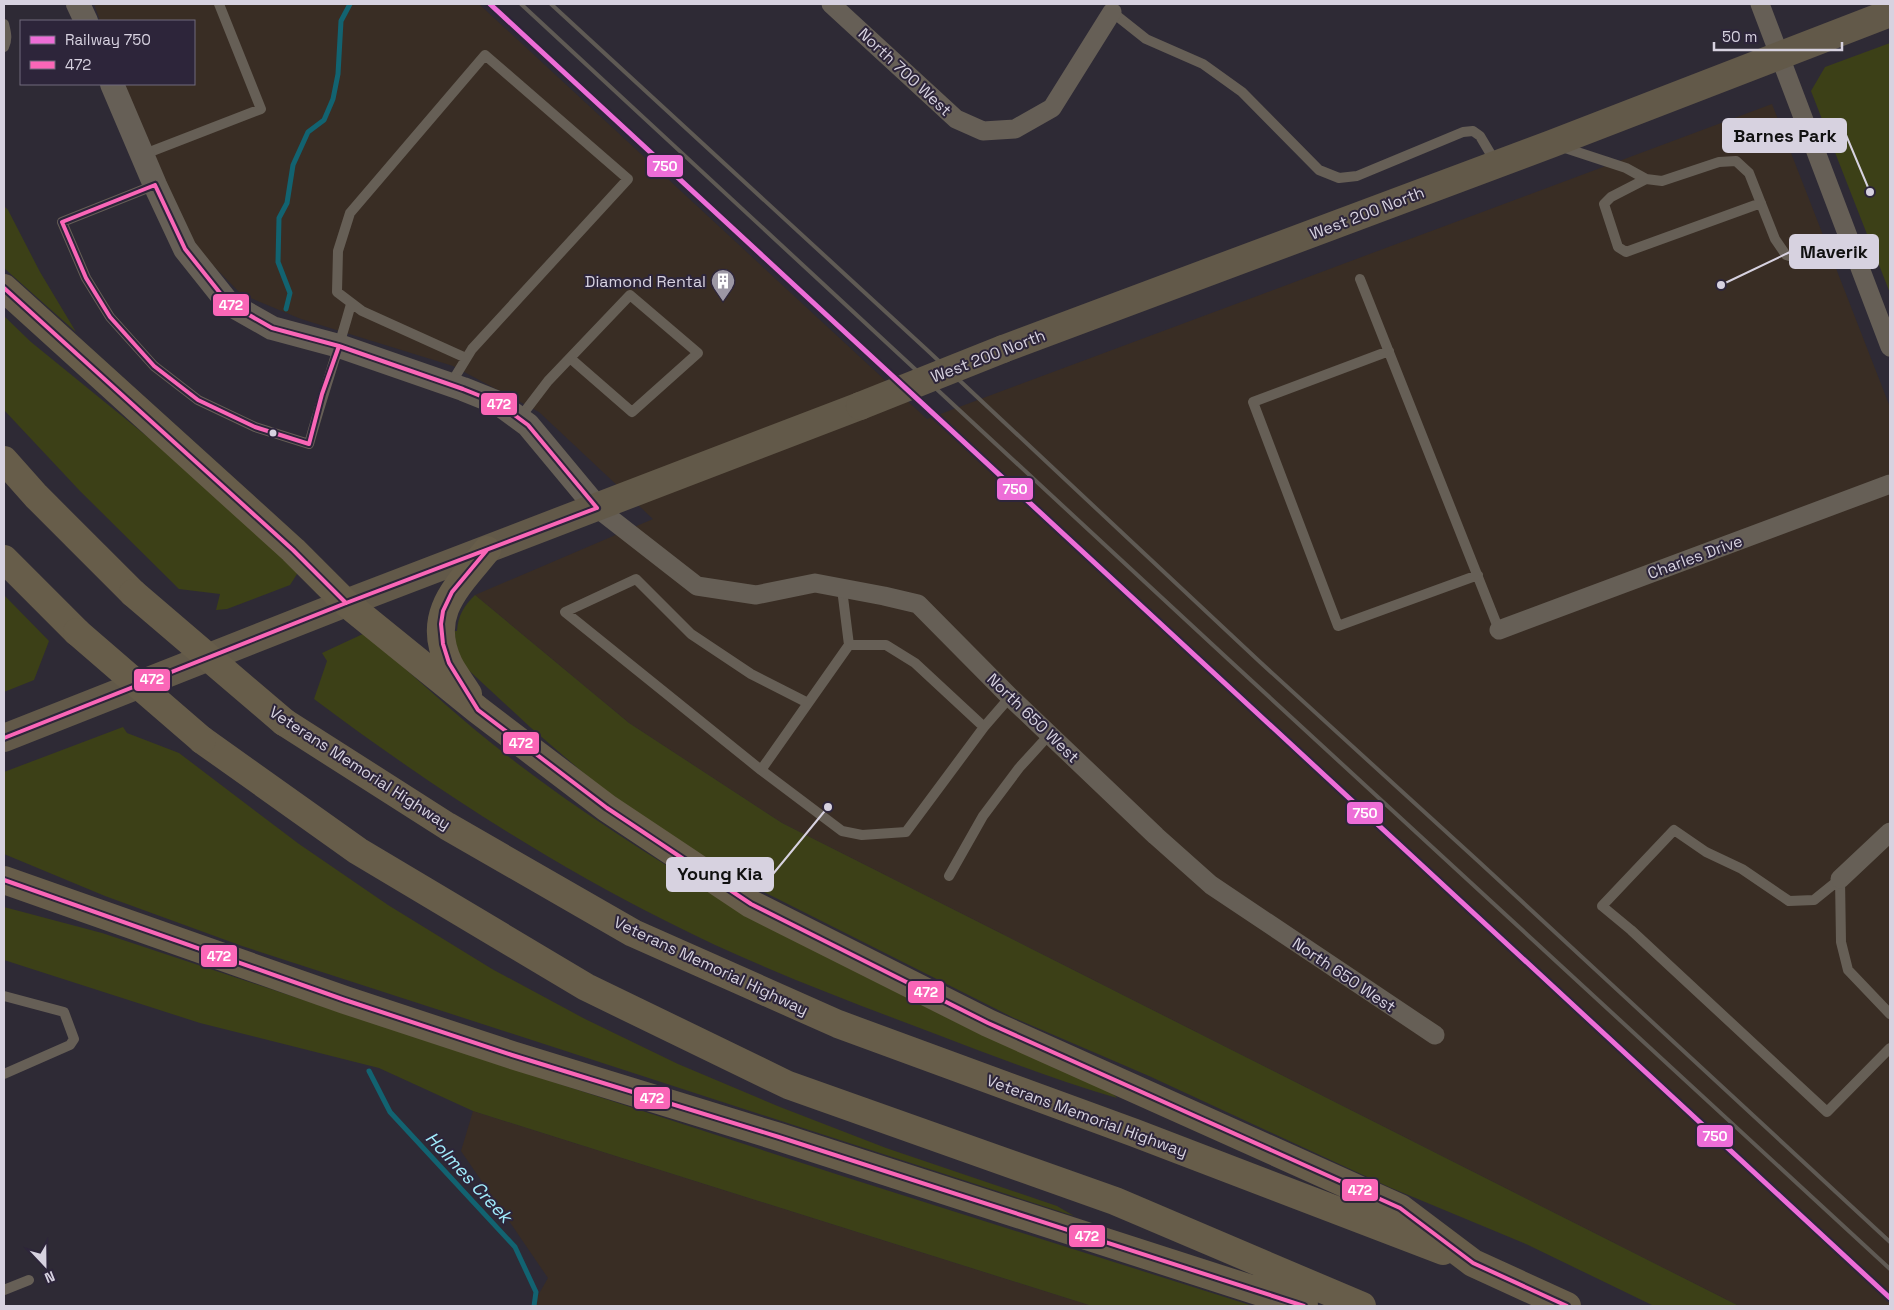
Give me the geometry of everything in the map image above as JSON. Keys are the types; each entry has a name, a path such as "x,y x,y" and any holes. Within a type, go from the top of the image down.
{"highway":[{"path":"4,288 293,550 346,603 478,710 607,808 751,904 988,1022 1400,1208 1473,1263 1567,1306"},
{"name":"Veterans Memorial Highway","path":"4,460 36,496 133,593 284,722 447,826 633,933 838,1024 1135,1133 1473,1263"},
{"path":"478,710 449,663 443,644 441,624 443,611 452,592 487,550"},
{"path":"4,559 77,632 202,740 358,851 586,987 788,1085 1115,1201 1362,1306"},
{"path":"4,880 346,1000 503,1052 779,1137 1304,1306"}],"main road":[{"name":"West 200 North","path":"4,738 346,603 597,508 1002,349 1551,144 1890,13"}],"street":[{"path":"78,4 86,20"},
{"name":"North 700 West","path":"831,4 956,119 983,131 1014,129 1052,108 1112,12"},
{"path":"1760,4 1890,347"},
{"path":"112,85 155,185 185,249 228,303 272,328 339,346 498,403 528,426 597,508"},
{"name":"Charles Drive","path":"1499,630 1890,484"},
{"name":"North 650 West","path":"597,508 697,586 756,595 815,583 918,604 1010,697 1156,836 1211,885 1435,1035"},
{"path":"1840,879 1890,832"}],"lane":[{"path":"142,155 261,109 219,4"},
{"path":"1112,12 1146,39 1204,64 1242,92 1319,170 1338,178 1357,176 1463,132 1473,131 1480,136 1496,164"},
{"path":"4,24 6,30 4,46"},
{"path":"450,385 472,349 628,179 485,55 350,213 338,251 336,292 362,311 466,358"},
{"path":"1551,144 1626,168 1646,179 1662,181 1719,162 1736,161 1749,173 1775,239 1786,254 1800,259 1850,242"},
{"path":"1646,179 1611,197 1604,204 1618,247 1626,252 1761,203"},
{"path":"155,185 62,222 86,278 110,317 154,366 198,400 255,427 309,444 322,394 351,304"},
{"path":"1360,279 1499,630"},
{"path":"520,419 548,381 630,295 698,353 632,412 570,358"},
{"path":"1389,351 1254,402 1338,626 1478,575"},
{"path":"808,703 751,674 691,634 636,580 565,612 761,770 842,831 862,835 906,832 984,727 1010,697"},
{"path":"761,770 849,645 842,589"},
{"path":"849,645 886,645 916,663 984,727"},
{"path":"949,876 988,809 1019,768 1050,735"},
{"path":"1840,879 1814,900 1789,901 1742,869 1706,852 1674,830 1602,906 1631,930 1827,1112 1890,1048"},
{"path":"1840,879 1841,942 1848,970 1890,1014"},
{"path":"4,996 64,1012 74,1039 70,1045 4,1074"},
{"path":"4,1290 29,1280"}],"shaded area":[{"path":"94,4 479,4 927,419 1772,104 1890,407 1890,1306 1739,1306 782,823 629,723 475,595 653,519 539,412 453,366 301,319 241,294 194,246 155,164 124,85 195,85 195,20 100,20"},
{"path":"473,1111 1092,1306 532,1306 548,1278 461,1151"}],"green space":[{"path":"1890,43 1890,293 1811,91 1825,67"},
{"path":"4,206 8,210 40,272 76,332 4,268"},
{"path":"4,316 31,342 176,460 295,564 297,574 290,585 227,609 216,610 220,594 179,589 80,491 4,410"},
{"path":"4,595 49,641 34,680 4,692"},
{"path":"475,595 629,723 782,823 1739,1306 1654,1306 1526,1244 1389,1187 1149,1076 1014,1018 748,884 662,830 601,788 530,727 462,664 452,631 457,631 462,611"},
{"path":"365,633 503,753 595,819 658,860 722,899 1109,1090 1117,1098 1001,1059 832,994 731,952 666,921 574,872 485,818 398,760 314,699 327,661 322,653"},
{"path":"123,727 127,733 179,753 299,844 388,905 492,969 585,1019 678,1064 780,1107 886,1148 1057,1206 1074,1216 242,946 105,896 4,854 4,772"},
{"path":"4,907 102,933 842,1176 1253,1306 1092,1306 473,1111 379,1068 200,1023 4,960"}],"waterway":[{"name":"Holmes Creek","path":"286,309 290,293 278,262 279,218 287,203 293,165 308,132 324,120 333,99 338,74 341,21 350,4"},
{"name":"Holmes Creek","path":"369,1071 390,1112 515,1247 536,1292 534,1306"}],"railway":[{"path":"521,4 1890,1269"},
{"path":"551,4 926,349 1260,662 1890,1242"}],"rail line":[{"name":"750","path":"490,4 1890,1298"}],"transit line":[{"name":"472","path":"155,185 185,249 228,303 272,328 339,346 498,403 528,425 597,508"},
{"name":"472","path":"155,185 62,222 86,278 110,317 154,366 198,400 255,427 309,444"},
{"name":"472","path":"4,288 293,550 346,603"},
{"name":"472","path":"309,444 322,394 339,346"},
{"name":"472","path":"4,738 346,603 597,508"},
{"name":"472","path":"487,550 452,592 443,611 441,624 443,644 449,663 478,710 607,808 751,904 988,1023 1400,1208 1473,1263 1567,1306"},
{"name":"472","path":"4,880 345,1000 512,1055 779,1137 1304,1306"}],"place":[{"name":"Barnes Park","path":"1870,192"},
{"name":"Maverik","path":"1721,285"},
{"name":"Diamond Rental","path":"723,302"},
{"name":"Young Kia","path":"828,807"}]}
